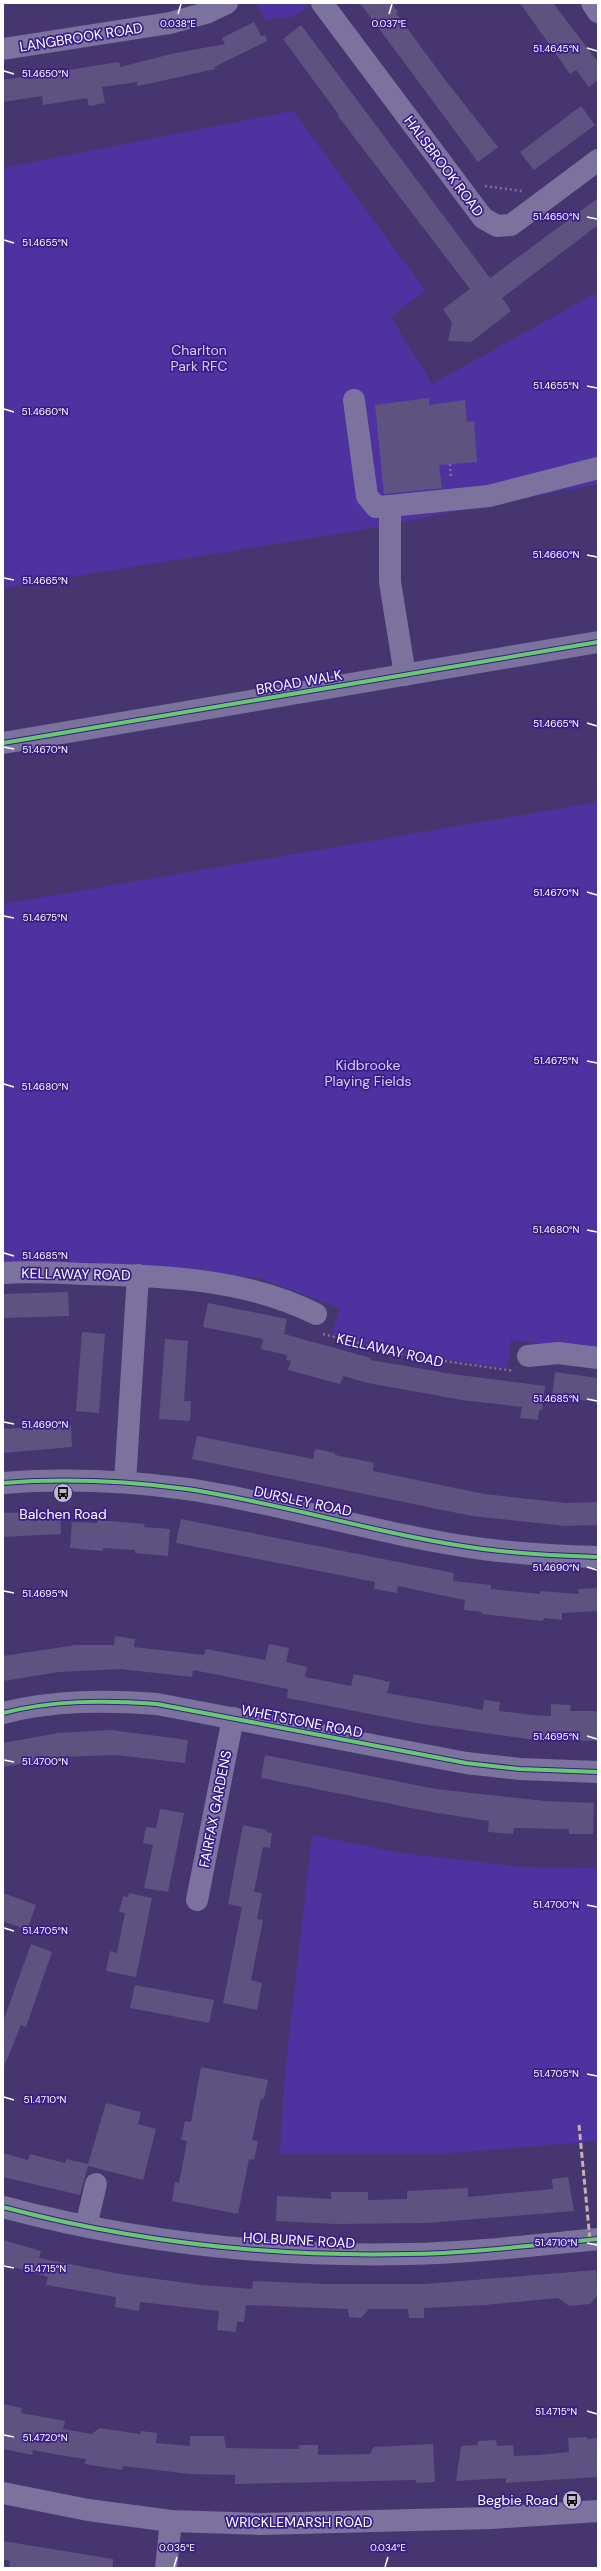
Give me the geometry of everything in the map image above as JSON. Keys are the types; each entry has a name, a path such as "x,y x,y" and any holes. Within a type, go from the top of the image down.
{"street":[{"name":"LANGBROOK ROAD","path":"3,49 170,23 206,13 227,3"},
{"name":"HALSBROOK ROAD","path":"322,3 483,218 497,226 511,225 598,160"},
{"path":"592,3 598,12"},
{"path":"354,400 367,496 376,507 490,496 598,468"},
{"path":"390,506 390,582 405,675"},
{"name":"BROAD WALK","path":"3,743 598,642"},
{"name":"KELLAWAY ROAD","path":"3,1273 138,1275 194,1280 245,1289 287,1300 316,1314"},
{"path":"125,1482 138,1275"},
{"path":"528,1356 558,1353 598,1358"},
{"name":"DURSLEY ROAD","path":"3,1483 64,1480 125,1482 196,1491 482,1549 542,1555 598,1557"},
{"name":"WHETSTONE ROAD","path":"3,1713 57,1703 111,1700 157,1704 466,1763 520,1769 598,1772"},
{"name":"FAIRFAX GARDENS","path":"197,1900 233,1718"},
{"path":"86,2226 96,2184"},
{"name":"HOLBURNE ROAD","path":"3,2207 86,2226 210,2246 281,2251 374,2254 463,2251 598,2239"},
{"name":"WRICKLEMARSH ROAD","path":"3,2493 88,2510 171,2521 260,2524 370,2522 598,2511"},
{"path":"166,2568 171,2521"}],"path":[{"path":"463,192 474,184 532,193 540,203"}],"green space":[{"path":"256,3 306,3 308,6 293,17 274,18 266,21"},
{"name":"Charlton Park RFC","path":"293,111 425,290 391,317 432,384 598,292 598,484 355,531 3,588 3,168"},
{"name":"Kidbrooke Playing Fields","path":"598,802 598,1350 511,1340 507,1368 411,1354 332,1334 340,1308 257,1277 203,1273 3,1267 3,904"},
{"path":"312,1835 400,1853 522,1867 598,1868 598,2141 438,2154 280,2154 285,2073"}],"building":[{"path":"360,3 391,3 398,12 396,13 446,81 498,147 478,162"},
{"path":"520,3 553,3 598,62 598,80 589,87 576,70 570,74"},
{"path":"254,22 261,36 265,35 267,41 214,67 215,69 138,86 137,82 102,87 105,103 89,106 87,98 43,105 42,96 3,102 3,80 119,62 120,67 171,54 225,44 222,38"},
{"path":"301,25 490,278 598,198 598,225 502,298 511,311 471,342 448,341 452,323 443,309 470,289 338,116 339,115 283,39"},
{"path":"581,106 595,125 534,170 520,152"},
{"path":"429,398 429,405 465,400 467,422 474,421 477,462 439,465 442,488 384,494 375,405"},
{"path":"68,1292 69,1316 3,1318 3,1294"},
{"path":"208,1303 287,1319 284,1334 371,1358 370,1360 452,1374 545,1386 542,1410 539,1410 538,1420 520,1418 522,1407 462,1400 368,1383 343,1376 340,1384 288,1370 291,1361 286,1360 287,1355 261,1349 263,1339 203,1327"},
{"path":"82,1332 105,1334 99,1413 76,1411"},
{"path":"165,1339 188,1341 184,1401 191,1401 190,1421 159,1419"},
{"path":"555,1372 598,1378 598,1402 552,1396"},
{"path":"71,1425 72,1447 3,1453 3,1429"},
{"path":"197,1436 313,1459 315,1449 335,1453 335,1455 374,1463 373,1471 484,1494 566,1503 598,1502 598,1525 565,1526 472,1516 192,1459"},
{"path":"60,1511 61,1534 3,1537 3,1513"},
{"path":"181,1519 454,1573 453,1581 491,1585 491,1589 540,1594 540,1591 579,1594 578,1589 598,1588 598,1611 562,1613 562,1620 544,1618 543,1621 482,1614 482,1612 464,1610 465,1600 398,1586 397,1593 374,1589 375,1582 176,1543"},
{"path":"97,1520 145,1524 144,1527 170,1529 168,1556 135,1553 135,1550 103,1548 103,1551 70,1548 72,1522 97,1523"},
{"path":"115,1636 135,1639 134,1647 204,1655 206,1649 265,1660 269,1644 289,1648 286,1662 307,1667 305,1677 351,1686 354,1674 390,1682 387,1693 483,1710 484,1700 500,1702 499,1711 532,1715 551,1716 551,1704 571,1705 570,1711 598,1711 598,1741 528,1739 422,1724 287,1698 288,1689 193,1670 192,1677 120,1669 59,1672 3,1681 3,1656 76,1645 114,1645"},
{"path":"111,1730 188,1740 185,1763 116,1755 59,1757 3,1767 3,1743 58,1733"},
{"path":"265,1755 436,1789 545,1801 594,1803 593,1834 569,1834 569,1829 514,1828 513,1834 488,1832 489,1821 431,1812 261,1778"},
{"path":"160,1809 184,1813 168,1892 144,1888 153,1845 143,1843 146,1827 156,1828"},
{"path":"243,1825 267,1830 266,1832 272,1833 270,1848 263,1847 254,1892 262,1893 257,1919 263,1920 251,1980 262,1983 257,2010 223,2003 242,1907 228,1904"},
{"path":"3,1893 36,1905 27,1930 3,1921"},
{"path":"129,1893 152,1898 136,1977 106,1971 110,1951 117,1953 125,1913 119,1912 123,1896 128,1897"},
{"path":"31,1944 52,1952 26,2027 21,2025 3,2069 3,2022"},
{"path":"135,1985 214,2000 209,2023 130,2008"},
{"path":"201,2067 268,2080 264,2099 261,2098 252,2140 258,2141 254,2160 249,2159 238,2214 172,2201 175,2182 179,2183 187,2141 181,2140 185,2121 191,2122"},
{"path":"106,2103 141,2112 138,2124 156,2129 143,2180 88,2166 80,2195 3,2177 3,2153 28,2160 30,2154 65,2163 66,2159 88,2164"},
{"path":"568,2177 574,2211 427,2223 335,2224 276,2221 277,2196 331,2199 331,2192 368,2192 368,2200 407,2199 407,2191 468,2188 468,2197 553,2189 552,2179"},
{"path":"3,2240 41,2251 39,2258 120,2274 201,2285 252,2289 253,2281 324,2284 425,2284 596,2270 598,2295 590,2304 569,2306 558,2298 485,2305 424,2308 424,2318 409,2318 408,2309 369,2309 361,2318 349,2317 348,2309 246,2305 244,2322 237,2322 236,2332 217,2330 219,2311 140,2302 139,2311 115,2307 116,2297 46,2285 48,2277 3,2264"},
{"path":"3,2404 22,2408 21,2413 65,2421 63,2429 92,2434 99,2428 140,2434 141,2431 157,2433 156,2443 190,2446 190,2436 224,2436 226,2448 299,2449 299,2445 318,2445 318,2455 370,2454 374,2447 433,2444 435,2482 416,2483 416,2480 235,2484 235,2475 190,2474 123,2466 122,2470 85,2464 86,2459 33,2450 32,2455 3,2449"},
{"path":"587,2437 587,2439 598,2438 598,2477 506,2483 506,2478 456,2481 461,2446 478,2445 478,2441 496,2440 497,2446 513,2445 514,2456 538,2455 569,2452 568,2438"},
{"path":"3,2541 113,2559 113,2568 9,2568 10,2561 3,2559"}],"marked path":[{"path":"579,2125 590,2240"}],"cycle path":[{"path":"3,743 598,642"},
{"path":"3,1483 26,1481 95,1481 187,1489 224,1495 446,1543 512,1552 598,1557"},
{"path":"3,1713 60,1703 118,1702 157,1704 466,1763 520,1769 598,1772"},
{"path":"3,2207 102,2230 153,2238 204,2245 306,2253 408,2254 455,2252 598,2239"}],"place":[{"name":"Balchen Road","path":"63,1493"},
{"name":"Begbie Road","path":"572,2500"}]}
